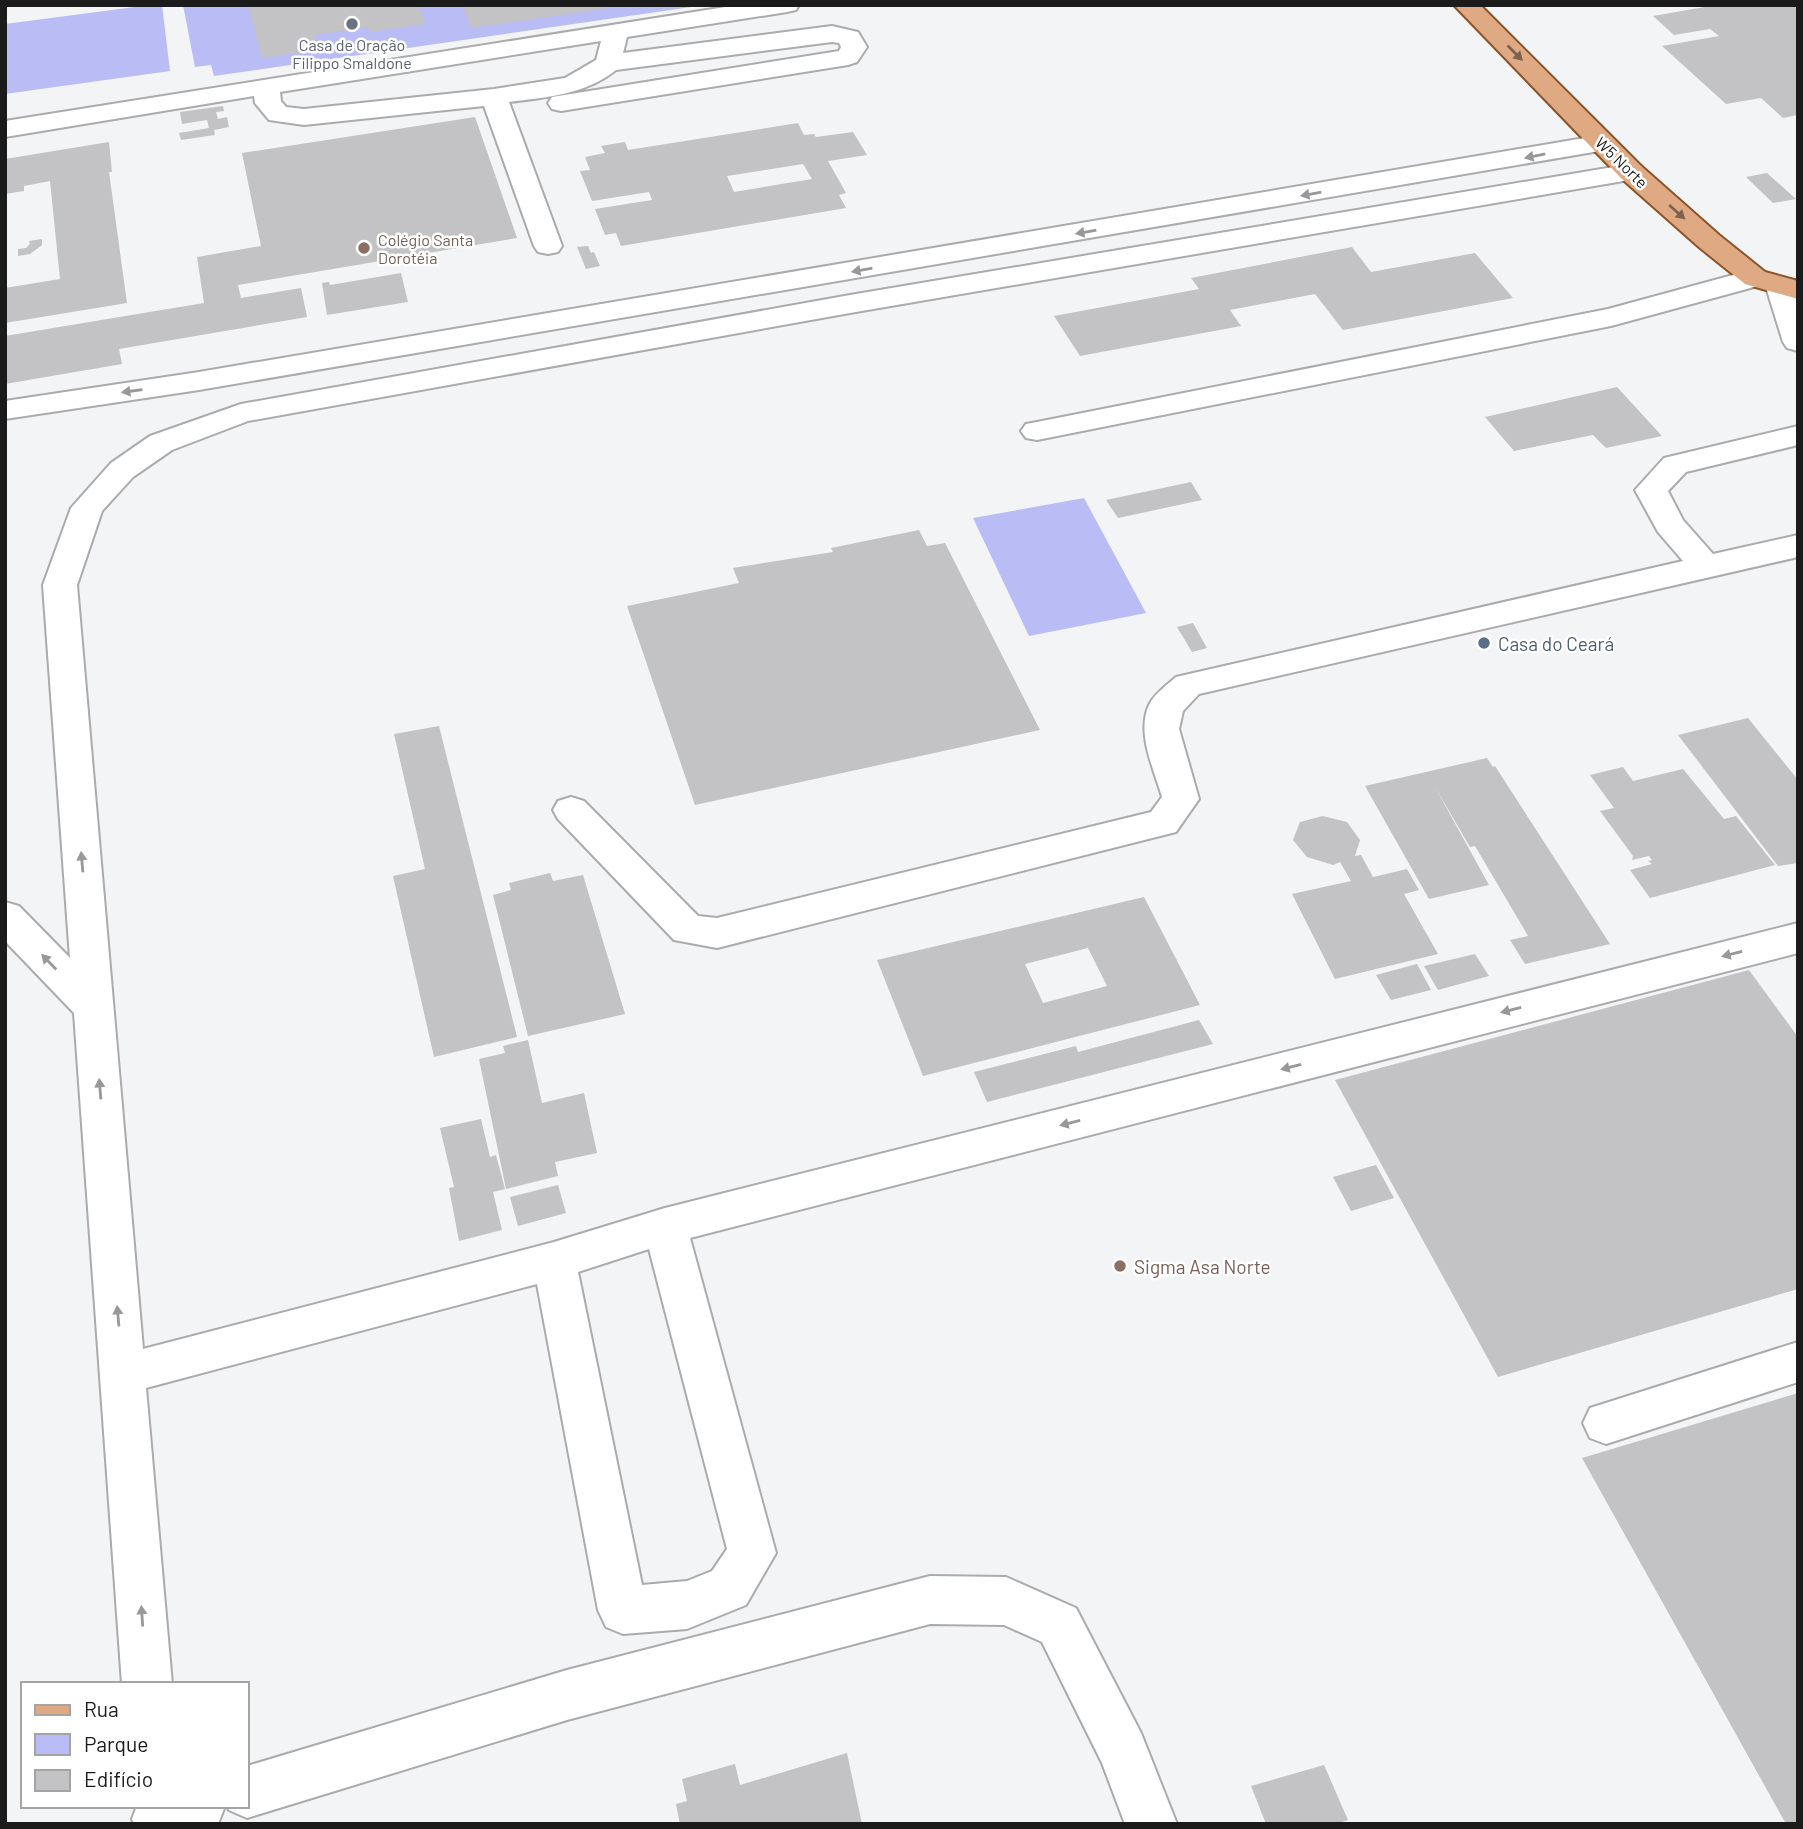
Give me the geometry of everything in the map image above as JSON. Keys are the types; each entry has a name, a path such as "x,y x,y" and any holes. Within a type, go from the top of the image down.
{"main road":[{"name":"W5 Norte","path":"1466,5 1631,172 1777,285"}],"street":[{"path":"5,129 787,5"},
{"path":"497,105 571,85 596,74 608,63 616,32"},
{"path":"266,86 271,110 278,114 304,117 497,105 848,57 854,47 849,37 832,34 608,63"},
{"path":"497,105 548,246"},
{"path":"5,410 199,382 1602,143"},
{"path":"147,1682 60,585 87,508 122,470 161,443 241,413 863,301 1631,172"},
{"path":"1037,431 1777,285 1798,342"},
{"path":"1706,567 1670,525 1651,490 1675,465 1798,435"},
{"path":"572,810 688,930 717,933 1163,822 1181,799 1161,729 1166,706 1188,685 1798,546"},
{"path":"5,916 94,1008"},
{"path":"123,1374 554,1261 665,1226 1798,938"},
{"path":"554,1261 623,1611 687,1605 729,1588 752,1553 665,1226"},
{"path":"1606,1423 1798,1362"},
{"path":"248,1792 566,1695 930,1600 1006,1601 1059,1625 1123,1751 1151,1824"}],"green space":[{"path":"162,5 170,71 5,94 5,24"},
{"path":"183,5 705,5 214,76 211,65 195,67"},
{"path":"1084,498 1146,613 1029,636 973,518"}],"building":[{"path":"248,5 419,5 425,24 370,32 369,27 314,35 318,50 262,58"},
{"path":"463,5 617,5 617,7 471,28"},
{"path":"1716,5 1798,5 1798,115 1783,118 1761,98 1726,104 1662,46 1719,36 1710,29 1674,35 1653,16"},
{"path":"223,106 224,111 216,112 218,119 227,117 229,127 214,130 215,135 181,140 179,133 209,128 207,120 182,124 180,112"},
{"path":"475,117 517,238 238,285 241,298 301,288 307,317 119,349 122,364 5,384 5,336 204,303 197,257 261,246 242,153"},
{"path":"798,123 804,135 814,134 816,137 853,132 867,155 828,161 846,193 839,195 846,208 621,246 616,233 605,235 595,209 652,200 649,192 592,201 580,171 590,170 585,157 605,153 601,146 625,142 628,150","holes":["803,164 812,179 734,192 727,176"]},
{"path":"109,142 112,172 109,172 127,303 5,323 5,288 60,279 50,181 24,186 24,191 5,194 5,159"},
{"path":"1767,173 1796,199 1773,203 1746,177"},
{"path":"42,239 42,245 30,254 18,256 18,249 26,248 30,244 29,241"},
{"path":"588,246 600,266 586,269 577,247"},
{"path":"1352,247 1371,272 1475,253 1513,298 1343,330 1315,294 1230,310 1241,326 1080,356 1054,316 1199,289 1191,278"},
{"path":"401,273 408,302 327,315 322,283 329,282 330,285"},
{"path":"1617,387 1662,436 1606,448 1593,435 1514,451 1485,417"},
{"path":"1191,482 1202,500 1118,518 1106,500"},
{"path":"919,530 927,546 945,543 1040,730 695,805 627,606 739,583 733,568 833,552 831,548"},
{"path":"1193,623 1207,648 1192,652 1177,627"},
{"path":"1748,718 1798,780 1798,863 1778,866 1678,735"},
{"path":"439,726 517,1037 434,1057 393,876 425,869 394,734"},
{"path":"1487,758 1493,767 1495,766 1610,944 1525,964 1510,940 1528,936 1475,846 1470,847 1435,787 1489,885 1429,899 1365,786"},
{"path":"1623,767 1633,781 1683,769 1724,819 1736,816 1775,865 1650,898 1630,870 1652,864 1648,861 1652,860 1649,856 1632,860 1633,856 1600,811 1614,808 1590,775"},
{"path":"1323,816 1347,822 1360,840 1355,856 1361,855 1373,877 1407,869 1419,890 1404,894 1438,954 1335,979 1292,894 1351,881 1340,862 1333,865 1307,857 1293,840 1300,822"},
{"path":"550,873 553,881 583,875 625,1014 528,1036 493,895 511,890 509,883"},
{"path":"1144,897 1200,1005 923,1076 877,960","holes":["1088,948 1107,986 1043,1003 1025,964"]},
{"path":"1475,954 1489,976 1438,990 1424,966"},
{"path":"1417,964 1431,990 1391,1000 1376,975"},
{"path":"1749,970 1798,1037 1798,1289 1498,1377 1335,1080"},
{"path":"1199,1020 1213,1044 987,1102 974,1072 1076,1046 1078,1052"},
{"path":"528,1040 542,1103 584,1093 597,1153 555,1162 558,1176 506,1189 479,1059 505,1053 503,1046"},
{"path":"481,1119 490,1157 496,1155 505,1189 493,1192 502,1230 459,1241 449,1188 454,1187 440,1128"},
{"path":"1376,1165 1394,1198 1351,1211 1333,1177"},
{"path":"558,1185 566,1213 518,1226 510,1197"},
{"path":"1798,1393 1798,1824 1786,1824 1582,1458"},
{"path":"847,1753 862,1824 680,1824 676,1804 687,1801 682,1779 735,1764 740,1785"},
{"path":"1324,1765 1348,1820 1336,1824 1266,1824 1251,1786"}],"place":[{"name":"Casa de Oração Filippo Smaldone","path":"352,24"},
{"name":"Colégio Santa Dorotéia","path":"364,248"},
{"name":"Casa do Ceará","path":"1484,643"},
{"name":"Sigma Asa Norte","path":"1120,1266"}]}
